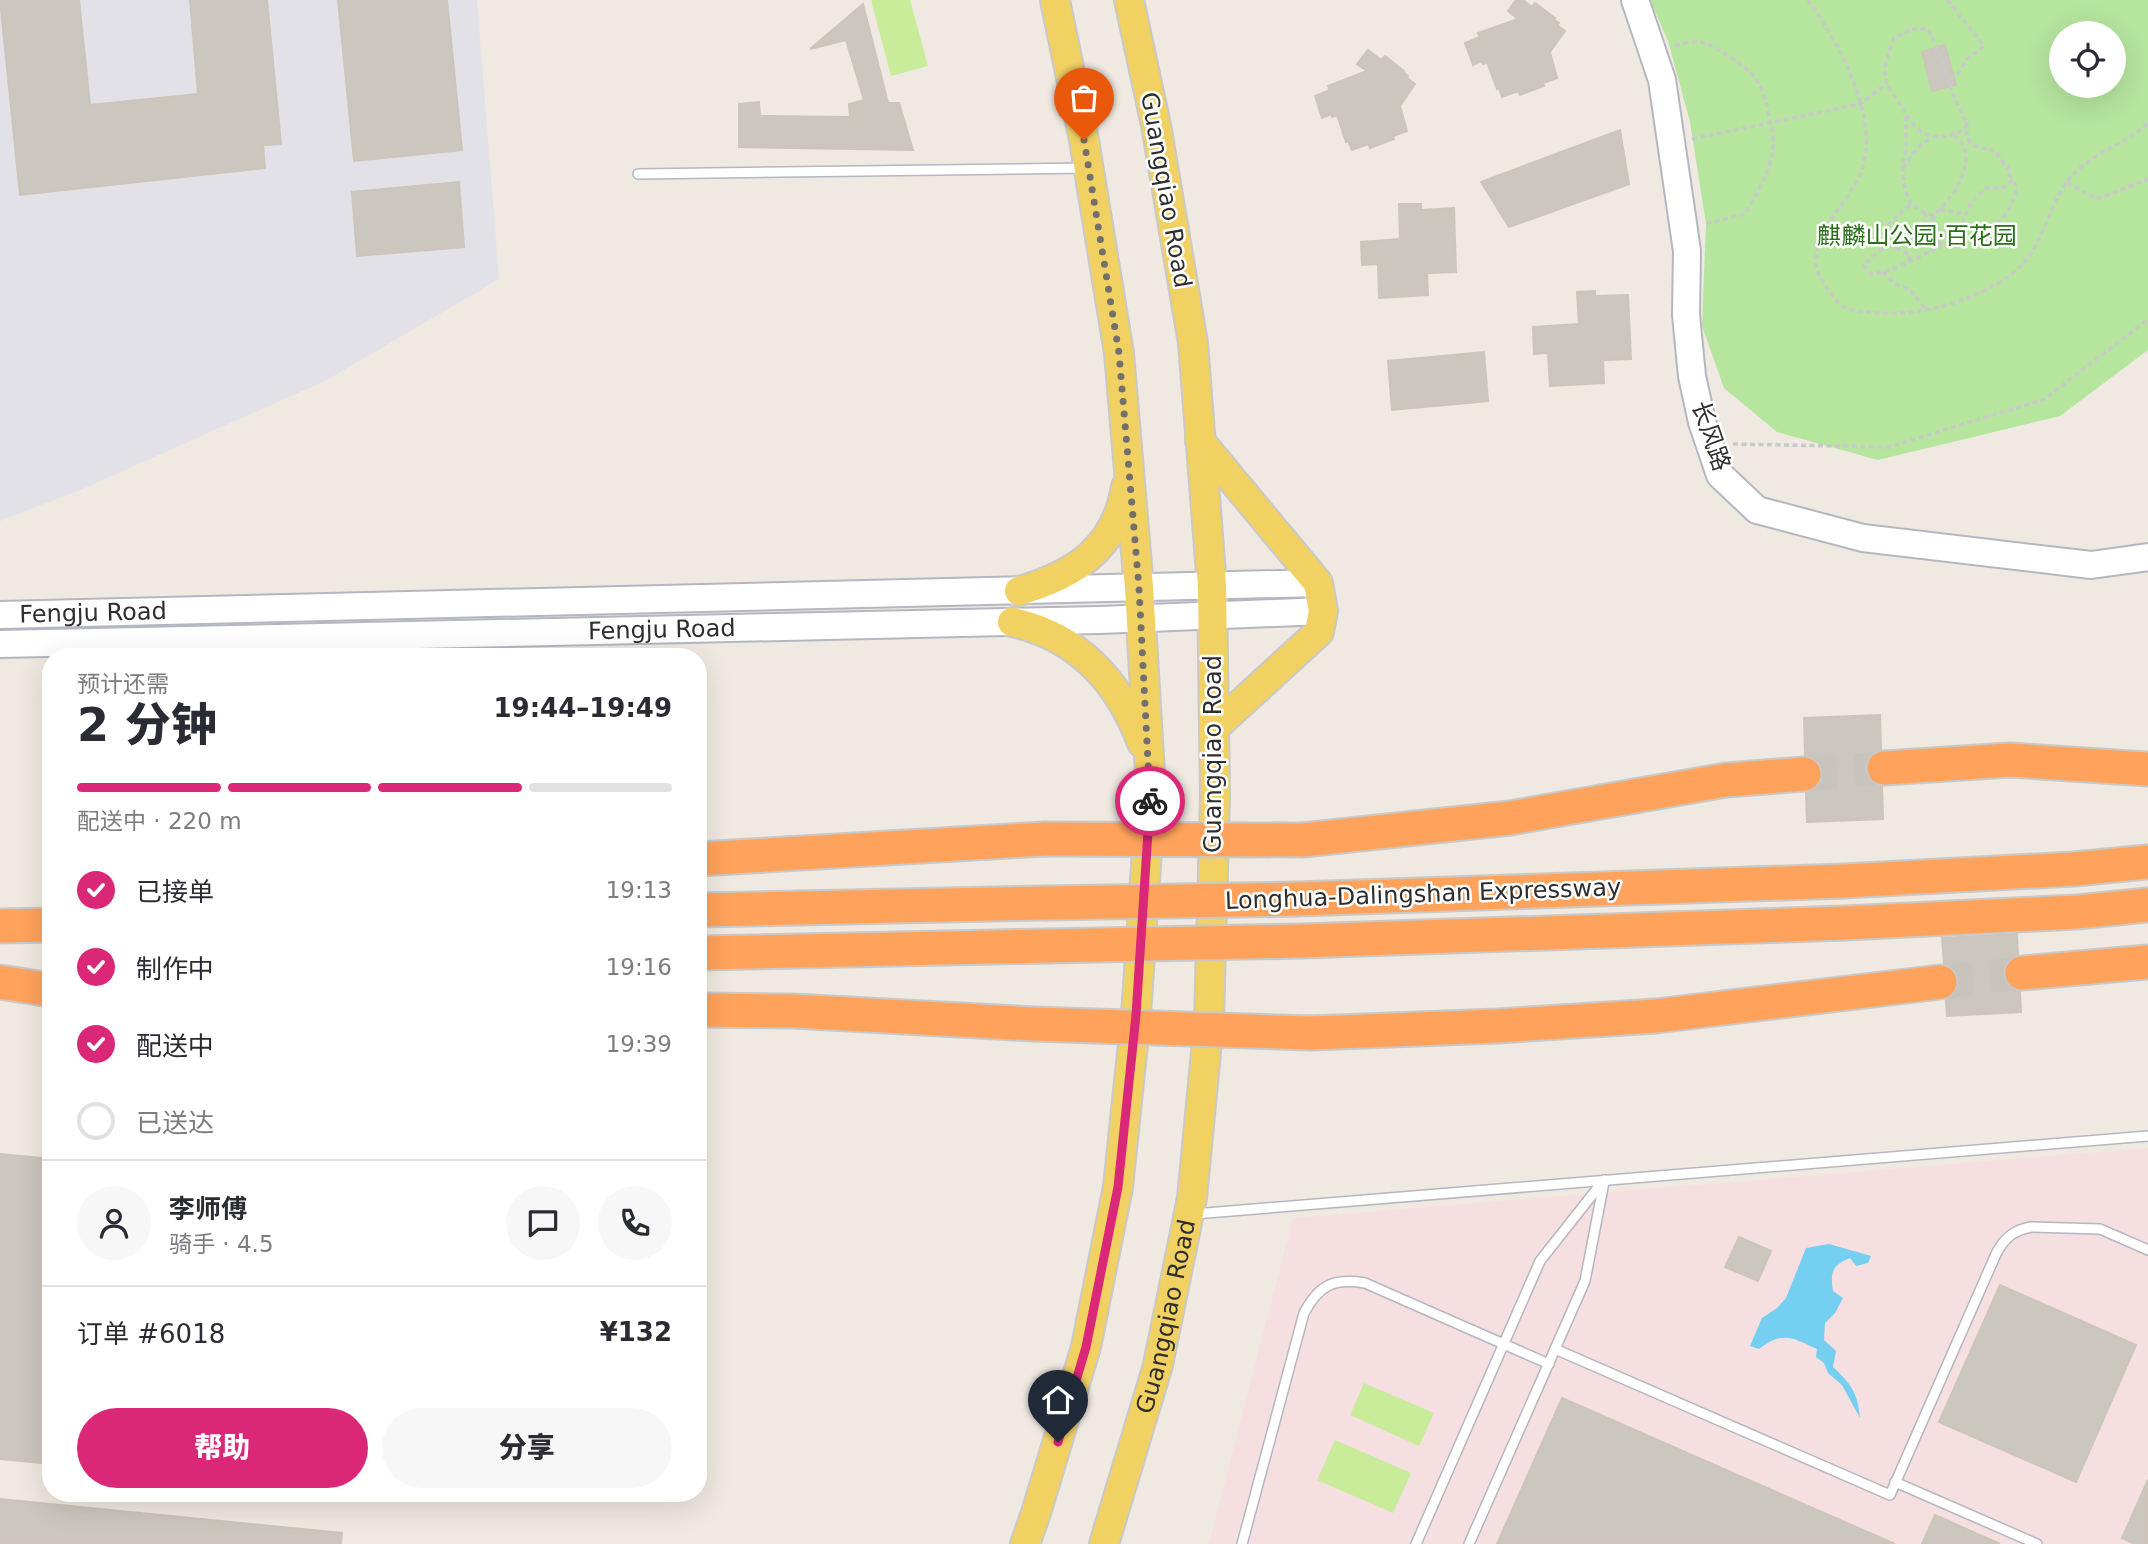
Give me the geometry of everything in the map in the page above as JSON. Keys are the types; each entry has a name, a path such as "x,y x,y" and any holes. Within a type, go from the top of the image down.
{"highway":[{"path":"1884,768 2010,760 2148,769"},
{"path":"707,858 1044,839 1303,840 1510,818 1726,780 1804,774"},
{"name":"Longhua-Dalingshan Expressway","path":"707,910 1297,899 1844,881 2074,869 2148,862"},
{"name":"Longhua-Dalingshan Expressway","path":"707,953 1301,942 1846,923 2077,912 2148,905"},
{"path":"0,926 42,924"},
{"path":"2022,973 2148,962"},
{"path":"0,968 42,967"},
{"path":"0,982 42,989"},
{"path":"707,1010 1311,1033 1497,1026 1656,1016 1940,982"}],"main road":[{"path":"1025,1544 1086,1347 1118,1187 1136,1015 1151,790 1139,588 1119,353 1088,168 1055,0"},
{"name":"Guangqiao Road","path":"1104,1544 1158,1364 1188,1214 1209,1021 1215,796 1212,586 1193,342 1156,125 1129,0"},
{"path":"1200,440 1318,583 1323,611 1319,632 1214,728"},
{"path":"1020,591 1059,577 1098,550 1117,517 1125,496 1129,470"},
{"path":"1012,622 1031,626 1067,642 1097,669 1113,688 1131,720 1150,772"}],"street":[{"name":"长风路","path":"1635,0 1662,80 1687,251 1686,315 1692,376 1702,422 1720,475 1756,510 1849,535 2091,565 2148,557"},
{"name":"Fengju Road","path":"0,615 1318,583"},
{"name":"Fengju Road","path":"0,644 1012,622 1323,611"}],"lane":[{"path":"638,174 1088,168"},
{"path":"1188,1214 2148,1136"},
{"path":"1416,1544 1540,1261 1604,1180"},
{"path":"1469,1544 1585,1281 1604,1180"},
{"path":"1555,1349 1890,1495 1996,1254 2006,1238 2022,1228 2031,1227 2100,1229 2148,1250"},
{"path":"1242,1544 1304,1313 1313,1296 1328,1285 1346,1280 1365,1283 1549,1364"},
{"path":"1895,1482 2036,1544"}],"path":[{"path":"1808,0 1826,24 1843,57 1867,132 1867,156 1856,183 1835,213 1819,243 1816,268 1829,292 1847,309 1878,314 1909,313 1987,290 2016,272 2037,242 2067,182 2082,167 2148,123"},
{"path":"1947,0 1984,46 1966,59 1959,72 1947,82"},
{"path":"1933,215 1933,220 1886,246 1870,257 1864,266 1871,274 1883,272 1943,246 1970,244 2004,216 2013,204 2016,184 2008,173 2008,166 1996,151 1974,146 1966,138 1967,122 1947,82 1936,44 1928,29 1912,29 1894,38 1885,65 1886,84 1924,135 1932,137 1952,134 1965,128 1967,122"},
{"path":"1652,49 1700,41 1732,59 1755,77 1768,110 1773,147 1763,182 1745,214 1684,228"},
{"path":"1672,144 1860,104 1886,84"},
{"path":"1906,114 1906,151 1902,170 1905,190 1912,204 1925,214 1933,215 1940,210 1960,179 1967,155 1974,146"},
{"path":"1952,134 1964,142 1967,155"},
{"path":"1902,170 1918,147 1932,137"},
{"path":"1943,246 1939,242 1964,219 1971,202 1986,188 2003,188 2013,179"},
{"path":"2067,182 2097,199 2148,179"},
{"path":"1912,204 1888,224 1879,236 1886,246 1902,250 1910,256 1921,257"},
{"path":"1940,210 1960,213 1964,219"},
{"path":"1923,226 1926,221 1925,214"},
{"path":"1902,250 1903,237"},
{"path":"1909,262 1910,256"},
{"path":"1883,272 1894,283 1910,290 1926,309"},
{"path":"1709,444 1889,447 2045,399 2148,319"}],"shaded area":[{"path":"0,0 477,0 499,279 327,380 80,490 0,521"},
{"path":"2148,1148 2148,1544 1209,1544 1293,1218"}],"green space":[{"path":"871,0 910,0 928,66 891,76"},
{"name":"麒麟山公园·百花园","path":"1650,0 2148,0 2148,350 2060,416 1878,460 1777,432 1724,388 1702,326 1706,224 1690,122 1668,41"},
{"path":"1364,1383 1434,1413 1419,1446 1350,1415"},
{"path":"1335,1440 1411,1473 1393,1513 1317,1480"}],"water":[{"path":"1829,1244 1871,1256 1868,1263 1856,1266 1850,1258 1836,1267 1832,1274 1833,1291 1843,1298 1835,1313 1825,1323 1824,1340 1836,1351 1833,1367 1853,1390 1860,1418 1842,1385 1816,1357 1817,1349 1787,1338 1767,1343 1759,1349 1750,1346 1762,1318 1786,1298 1806,1248"}],"building":[{"path":"0,0 79,0 90,105 198,94 190,0 267,0 281,144 263,145 265,168 20,195"},
{"path":"338,0 447,0 462,150 354,161"},
{"path":"1516,0 1523,0 1532,7 1535,3 1555,18 1553,19 1559,23 1557,25 1565,31 1550,52 1557,78 1520,95 1518,91 1502,97 1487,62 1473,65 1465,43 1480,37 1478,33 1518,19 1508,11"},
{"path":"863,4 888,103 899,103 913,150 739,147 739,104 759,102 760,116 850,117 849,104 864,100 846,40 810,49"},
{"path":"1945,45 1956,85 1932,91 1922,52"},
{"path":"1368,50 1381,60 1385,56 1415,84 1400,106 1407,131 1370,148 1368,144 1352,150 1348,141 1346,142 1337,115 1332,117 1331,114 1322,118 1315,96 1330,90 1328,86 1367,71 1357,64"},
{"path":"1620,130 1629,184 1509,227 1481,182"},
{"path":"459,182 464,247 357,256 352,192"},
{"path":"1399,204 1421,204 1421,210 1454,208 1456,272 1427,273 1428,295 1379,298 1378,264 1362,265 1361,242 1400,239"},
{"path":"1595,291 1595,296 1628,295 1631,359 1603,360 1604,383 1550,386 1548,353 1534,354 1533,327 1579,324 1577,292"},
{"path":"1484,352 1488,401 1392,410 1388,361"},
{"path":"1880,715 1881,749 1873,752 1867,759 1865,769 1868,779 1882,787 1883,819 1807,822 1806,793 1821,783 1823,773 1813,757 1805,755 1804,718"},
{"path":"2017,934 2018,955 2005,964 2003,974 2007,985 2020,992 2021,1012 1947,1016 1946,1000 1957,990 1959,980 1955,970 1944,964 1942,938"},
{"path":"0,1154 42,1158 42,1463 0,1459"},
{"path":"1739,1237 1771,1251 1758,1281 1725,1267"},
{"path":"2000,1285 2136,1345 2076,1482 1939,1422"},
{"path":"1562,1398 1735,1474 1895,1544 1497,1544"},
{"path":"2148,1480 2148,1544 2135,1544 2122,1538"},
{"path":"0,1499 342,1533 341,1544 0,1544"},
{"path":"1935,1515 2000,1544 1922,1544"}],"tunnel":[{"path":"1804,774 1884,768"},
{"path":"1940,982 2022,973"}],"way so far":[{"path":"1084,140 1119,353 1139,588 1150,801"}],"route":[{"path":"1058,1442 1086,1347 1118,1187 1136,1015 1150,801"}]}
